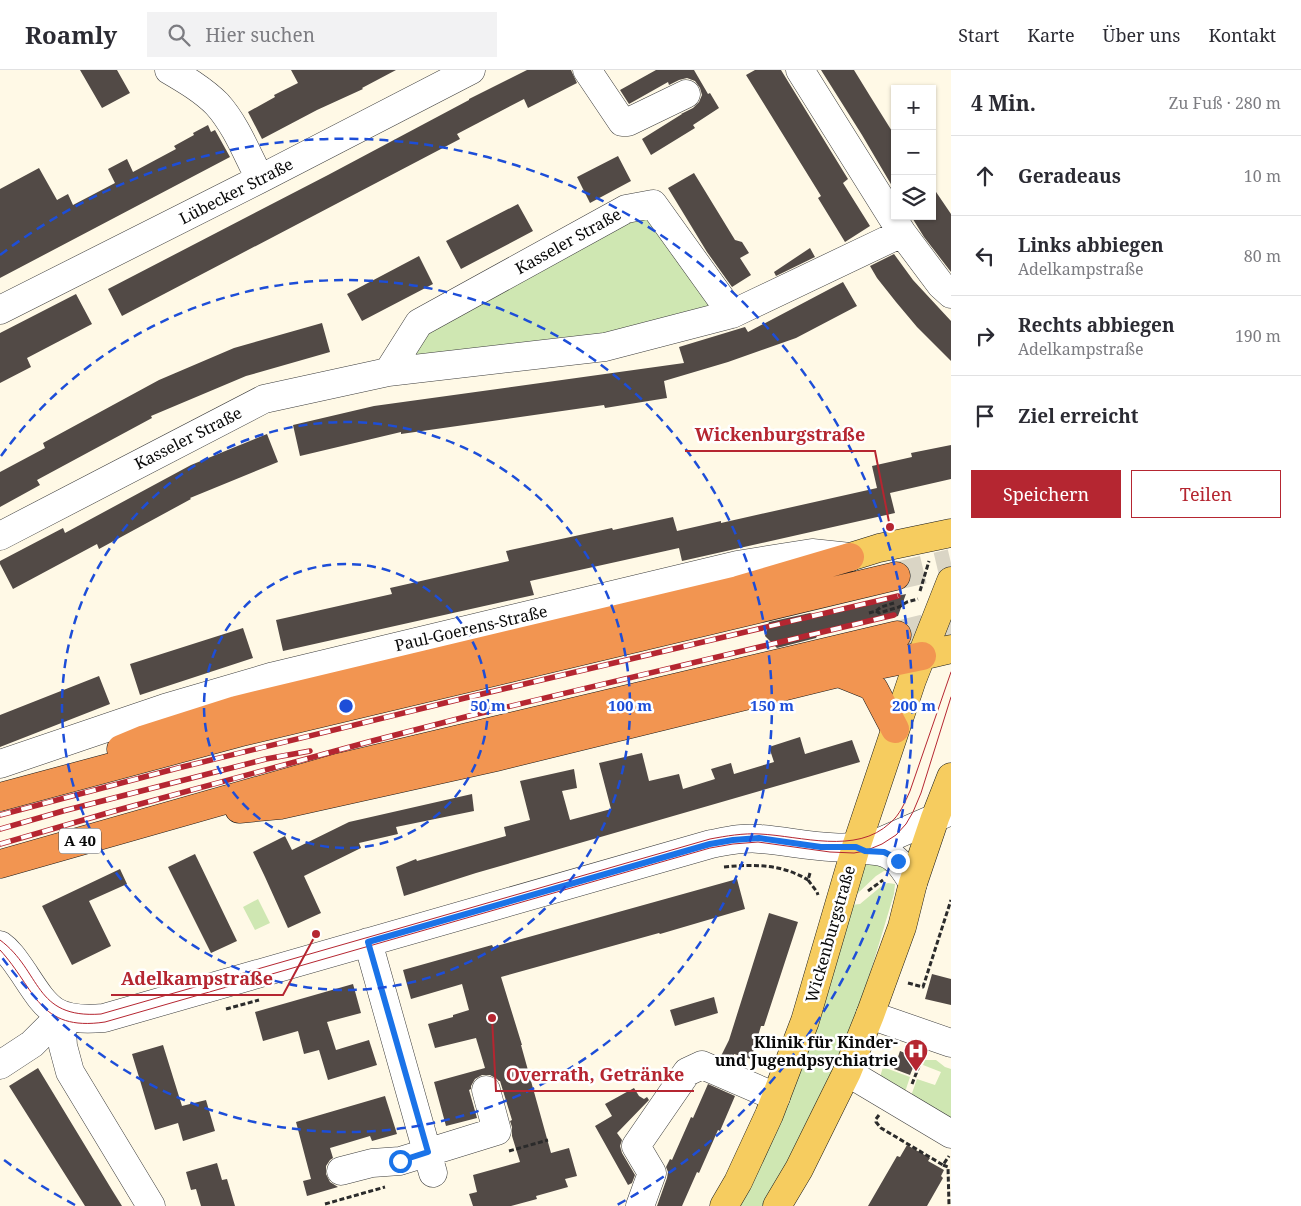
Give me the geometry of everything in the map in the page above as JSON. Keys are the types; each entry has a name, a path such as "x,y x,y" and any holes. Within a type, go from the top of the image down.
{"highway":[{"path":"8,795 145,738 236,710 738,590 850,557"},
{"path":"8,795 238,733 895,594"},
{"name":"A 40","path":"0,864 341,767 897,623"},
{"path":"161,818 280,804 299,800 505,755 839,672 922,656"},
{"path":"839,672 874,689 895,729"}],"main road":[{"name":"Paul-Goerens-Straße","path":"850,557 878,548 951,533"},
{"name":"Wickenburgstraße","path":"724,1206 738,1182 769,1115 805,1021 856,847 895,729 922,656 949,593"},
{"path":"922,656 951,649"},
{"path":"777,1206 799,1169 847,1072 902,927 901,880 943,814 951,777"}],"street":[{"path":"169,70 194,84 217,105 232,126 260,179"},
{"name":"Lübecker Straße","path":"0,310 471,70"},
{"path":"587,70 622,122 628,122 686,94"},
{"path":"800,70 902,233 951,294"},
{"name":"Kasseler Straße","path":"388,372 419,323 626,209 653,204 732,314"},
{"name":"Kasseler Straße","path":"0,536 264,399 388,372 605,347 732,314 902,233"},
{"name":"Paul-Goerens-Straße","path":"0,764 165,708 284,673 737,564 812,554 850,557"},
{"path":"0,945 14,958 41,999 51,1009 61,1015 75,1018 104,1018 710,844 759,838 821,847 856,847 875,844 943,814"},
{"path":"856,847 865,851 884,852 890,855 898,861 901,880"},
{"path":"368,942 431,1162"},
{"path":"0,1065 32,1044 61,1015"},
{"path":"61,1015 63,1046 70,1072 151,1206"},
{"path":"870,1015 951,1043"},
{"path":"640,1206 652,1174 636,1146 688,1072 702,1065 776,1097"},
{"path":"847,1072 951,1134"},
{"path":"341,1171 372,1163 400,1161 431,1162 497,1131 486,1090"}],"path":[{"path":"876,611 895,594"},
{"path":"895,594 897,623"},
{"path":"869,612 899,608 907,602 918,599"},
{"path":"716,868 761,865 784,869 808,880 817,892 818,899 825,896"},
{"path":"808,880 810,873"},
{"path":"863,896 870,890 901,880"},
{"path":"908,983 923,987 951,900"},
{"path":"221,1011 266,998"},
{"path":"912,1086 920,1061"},
{"path":"882,1108 876,1119 878,1125 948,1167 950,1205"},
{"path":"944,1165 951,1152"},
{"path":"325,1204 388,1186"}],"green space":[{"path":"626,214 653,214 717,307 604,341 404,363 424,330"},
{"path":"886,859 892,871 884,871 858,893 855,893 863,866"},
{"path":"884,884 895,884 894,894 847,1041 769,1206 740,1206 751,1188 782,1117 851,905 860,904"},
{"path":"258,899 270,923 255,930 243,907"},
{"path":"925,1060 936,1060 951,1069 951,1119 911,1096 917,1079 935,1085 941,1072 923,1065"},
{"path":"883,1067 910,1077 905,1092 880,1077"}],"building":[{"path":"80,70 117,70 130,93 102,108"},
{"path":"291,70 396,70 363,89 317,110 262,139 248,112 275,97 274,95 298,83"},
{"path":"527,70 571,70 577,83 528,108 524,99 457,134 460,139 122,316 108,289"},
{"path":"656,70 694,70 719,108 693,125 695,128 651,155 642,139 693,108 699,102 702,95 695,81 687,78 669,85 668,82 629,104 620,90"},
{"path":"755,70 781,70 848,179 843,183 870,226 845,242 818,198 821,196 746,75"},
{"path":"821,70 854,70 891,130 891,184"},
{"path":"208,125 211,132 215,130 230,157 0,278 0,189 39,168 57,200 68,194 73,205 115,183 108,169 127,159 133,172 176,149 174,146"},
{"path":"618,156 631,181 590,203 577,177"},
{"path":"694,173 735,240 742,242 749,253 740,258 751,275 732,287 707,252 668,188"},
{"path":"936,192 951,214 951,272 913,220 936,220"},
{"path":"518,204 533,231 461,269 446,241"},
{"path":"810,248 815,257 776,276 774,272"},
{"path":"894,254 913,280 951,321 951,361 917,327 877,278 870,266"},
{"path":"419,256 433,284 362,321 347,294"},
{"path":"843,282 857,306 796,338 728,362 664,381 667,398 605,408 604,405 401,434 401,432 300,456 293,425 374,406 684,363 679,347 745,327 748,332"},
{"path":"76,294 92,324 27,358 31,367 0,383 0,333"},
{"path":"322,323 330,352 246,376 151,416 152,418 37,480 40,485 0,507 0,472 45,448 43,443 159,380 234,348"},
{"path":"267,434 278,462 190,498 99,549 97,544 13,589 0,561 63,528 65,533 191,465"},
{"path":"951,445 951,479 890,493 895,513 682,561 679,548 530,581 534,595 283,651 276,620 392,594 390,588 509,561 506,551 673,517 677,531 877,488 872,466 912,457 911,453"},
{"path":"906,594 898,616 818,634 816,638 777,648 765,636 769,622 810,613 814,615"},
{"path":"243,628 253,658 140,695 130,664"},
{"path":"99,676 110,704 0,747 0,715"},
{"path":"800,737 805,754 852,740 860,762 476,873 404,896 396,867 416,859 417,861 506,836 504,827 530,820 520,781 574,769 577,788 562,791 570,820 611,809 599,763 642,753 649,781 679,774 683,789 715,779 711,769 731,763 734,774 774,762 769,747"},
{"path":"472,794 474,811 396,827 398,834 359,843 361,848 304,876 321,913 288,928 253,852 285,836 292,850 349,822"},
{"path":"195,854 237,941 211,953 168,867"},
{"path":"120,869 127,884 89,901 111,946 72,965 42,906"},
{"path":"737,879 745,909 501,977 522,1045 551,1153 569,1148 577,1176 565,1179 568,1187 536,1196 537,1199 511,1206 473,1206 469,1194 477,1192 473,1175 520,1162 512,1136 510,1121 512,1120 500,1081 490,1075 482,1075 475,1079 469,1090 477,1118 446,1126 434,1082 485,1068 476,1038 435,1048 428,1024 469,1010 462,984 411,999 403,970"},
{"path":"769,913 798,922 764,1026 761,1026 751,1059 734,1054 732,1061 721,1056 729,1040"},
{"path":"932,974 951,979 951,1005 925,999"},
{"path":"353,984 361,1013 327,1022 336,1050 369,1040 377,1065 328,1080 319,1050 304,1054 298,1031 263,1041 255,1012"},
{"path":"714,997 718,1013 675,1026 670,1010"},
{"path":"163,1045 182,1106 206,1100 215,1131 183,1141 178,1123 155,1130 132,1054"},
{"path":"900,1051 917,1058 910,1075 894,1069"},
{"path":"38,1068 122,1206 85,1206 9,1086"},
{"path":"708,1084 735,1096 720,1131 718,1130 682,1206 657,1206 667,1178 668,1172 666,1167 670,1159 672,1160"},
{"path":"634,1088 639,1096 644,1099 647,1097 649,1100 617,1133 622,1140 620,1146 622,1153 635,1175 632,1183 628,1185 595,1126 612,1116 605,1104"},
{"path":"385,1096 397,1134 372,1141 370,1136 330,1148 333,1158 326,1166 326,1174 330,1182 338,1187 307,1196 303,1181 311,1179 296,1122"},
{"path":"907,1145 930,1158 928,1161 944,1170 941,1176 943,1178 927,1206 868,1206 897,1156 900,1157"},
{"path":"217,1163 222,1180 227,1179 235,1206 201,1206 196,1189 191,1190 186,1172"}],"tunnel":[{"path":"896,576 951,563"},
{"path":"897,635 951,622"}],"tram line":[{"path":"0,940 14,952 50,1001 62,1009 79,1014 101,1014 710,839 754,834 828,841 845,841 861,838 876,833 890,823 902,808 910,791 951,672"},
{"path":"0,950 31,993 52,1014 65,1020 83,1023 105,1022 710,848 758,842 830,852 854,853 865,851 882,844 896,835 906,824 913,812 921,793 951,697"}],"railway":[{"path":"0,815 178,768 465,698 898,596"},
{"path":"0,844 118,810 469,716 894,615"},
{"path":"0,829 266,759 310,751"}],"place":[{"name":"Wickenburgstraße","path":"890,527"},
{"name":"Adelkampstraße","path":"316,934"},
{"name":"Overrath, Getränke","path":"492,1018"},
{"name":"Klinik für Kinder- und Jugendpsychiatrie","path":"916,1072"}],"route":[{"path":"400,1161 428,1152 368,942 710,844 733,840 759,838 821,847 856,847 865,851 884,852 898,861"}]}
